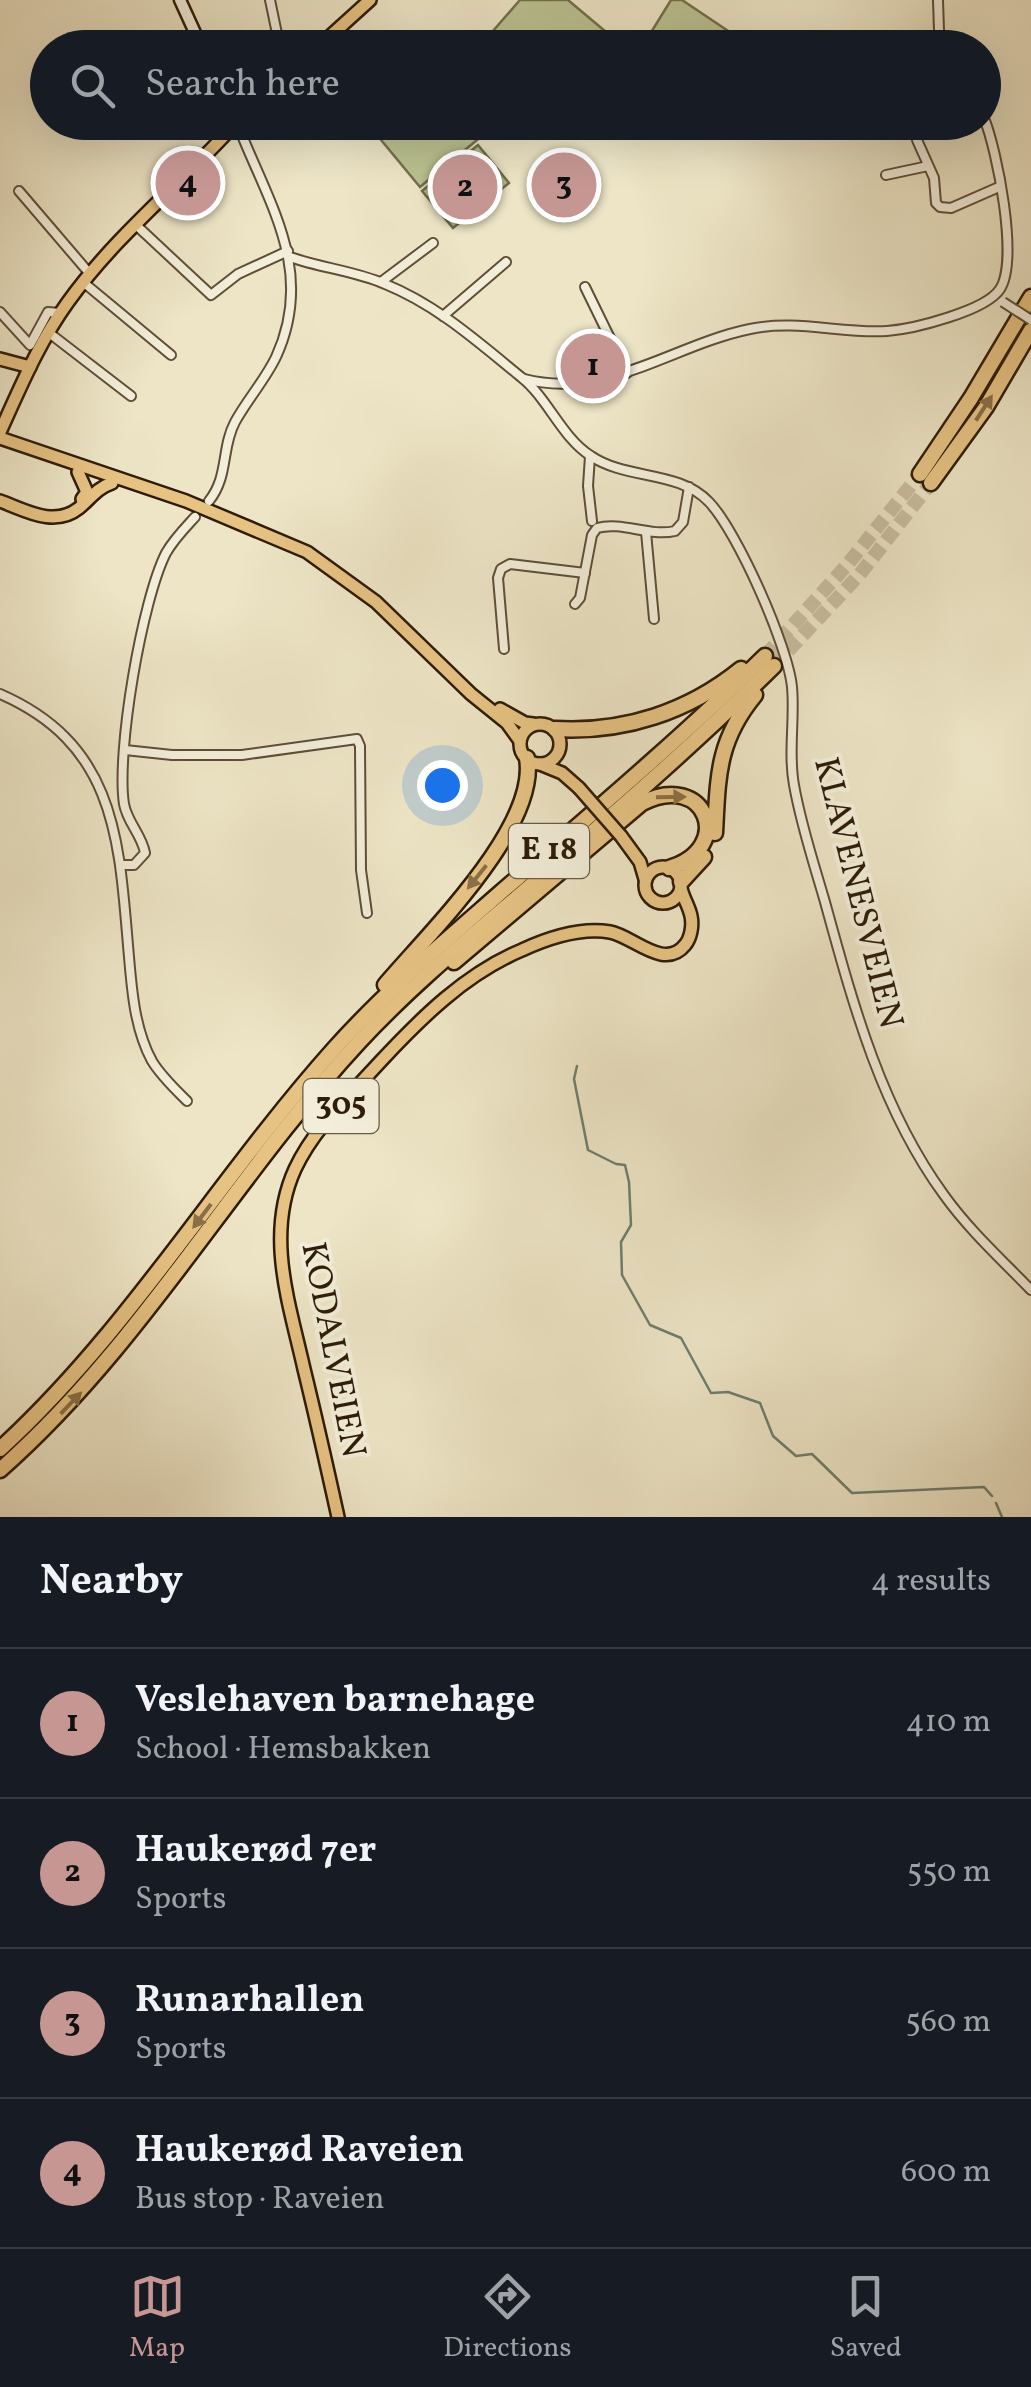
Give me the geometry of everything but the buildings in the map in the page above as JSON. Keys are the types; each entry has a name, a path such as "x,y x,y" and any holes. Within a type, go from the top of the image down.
{"highway":[{"path":"1031,296 926,478 986,407 1031,330"},
{"path":"681,885 708,853 713,841 719,766 738,717 769,661"},
{"path":"556,730 629,724 672,712 769,661"},
{"name":"E 18","path":"0,1470 112,1356 292,1121 377,1024 659,774 769,661"},
{"name":"E 18","path":"0,1449 108,1337 335,1048 414,968 769,661"},
{"path":"335,1048 338,1036 497,850 524,797 533,761"},
{"name":"E 18","path":"377,1024 388,1021 438,974 474,948 642,803 669,793 694,800 708,826 706,841 696,855 664,868"}],"main road":[{"path":"337,30 370,0"},
{"path":"0,439 48,332 86,278 220,140"},
{"path":"0,362 27,373"},
{"path":"0,439 78,472 220,515"},
{"path":"0,439 220,515 330,566 376,602 507,723 533,761 562,773 580,788"},
{"path":"0,492 40,510 63,512 87,492 78,472"},
{"path":"0,501 40,516 59,517 72,513 96,490 112,483"},
{"path":"437,660 510,716 556,730 561,742 559,752 549,762 533,761"},
{"path":"520,741 524,731 534,724"},
{"path":"559,752 580,788 640,862 646,894 673,905 691,926"},
{"path":"620,836 681,885 691,926"},
{"path":"646,879 651,871 664,868"},
{"path":"662,903 676,898 681,885"},
{"name":"KODALVEIEN","path":"338,1517 280,1263 284,1203 302,1157 339,1108 406,1036 451,992 486,968 537,944 590,930 619,934 655,953 668,955 684,946 691,926"}],"street":[{"path":"180,0 194,30"},
{"path":"270,0 276,30"},
{"path":"938,0 940,30"},
{"path":"209,501 224,476 228,438 267,374 282,340 291,304 289,254 245,140"},
{"path":"918,140 940,207 951,208 999,187"},
{"path":"524,379 574,385 626,373 756,328 888,331 968,309 994,296 1004,281 1008,264 991,140"},
{"path":"886,174 928,166"},
{"path":"19,190 86,278 170,355"},
{"path":"136,225 211,295 238,274 289,254 381,282 422,300 524,379 590,456 618,468 689,487 678,529 666,533 597,528 580,598 575,604"},
{"path":"381,282 433,243"},
{"path":"444,316 506,262"},
{"path":"586,288 626,373"},
{"path":"994,296 1031,320"},
{"path":"0,312 30,344 48,312 60,314"},
{"path":"48,332 131,396"},
{"path":"590,456 592,521"},
{"name":"KLAVENESVEIEN","path":"689,487 713,505 745,560 787,660 793,693 794,786 850,993 880,1078 908,1137 946,1198 1031,1290"},
{"path":"121,866 134,865 145,853 124,803 138,650 155,582 168,550 196,517"},
{"path":"646,532 654,619"},
{"path":"504,649 498,578 501,569 510,564 585,574"},
{"path":"0,694 34,711 60,732 83,757 99,783 111,812 121,866 133,998 141,1033 153,1062 187,1102"},
{"path":"126,750 172,755 242,754 356,739 360,746 360,870 367,914"}],"green space":[{"path":"520,0 568,0 604,30 494,30"},
{"path":"671,0 682,0 727,30 652,30"},
{"path":"381,140 477,140 420,187"},
{"path":"478,145 509,183 453,228 422,191"}],"waterway":[{"path":"577,1066 574,1079 588,1150 625,1165 629,1182 631,1225 621,1242 622,1275 650,1325 681,1338 711,1393 728,1392 760,1403 773,1436 796,1456 812,1454 852,1493 984,1487 992,1496"},
{"path":"996,1503 1002,1517"}],"tunnel":[{"path":"765,656 847,565 920,474"},
{"path":"774,666 860,574 931,483"}],"place":[{"name":"Haukerød Raveien","path":"188,183"},
{"name":"Runarhallen","path":"564,185"},
{"name":"Haukerød 7er","path":"465,187"},
{"name":"Veslehaven barnehage","path":"593,366"}]}
